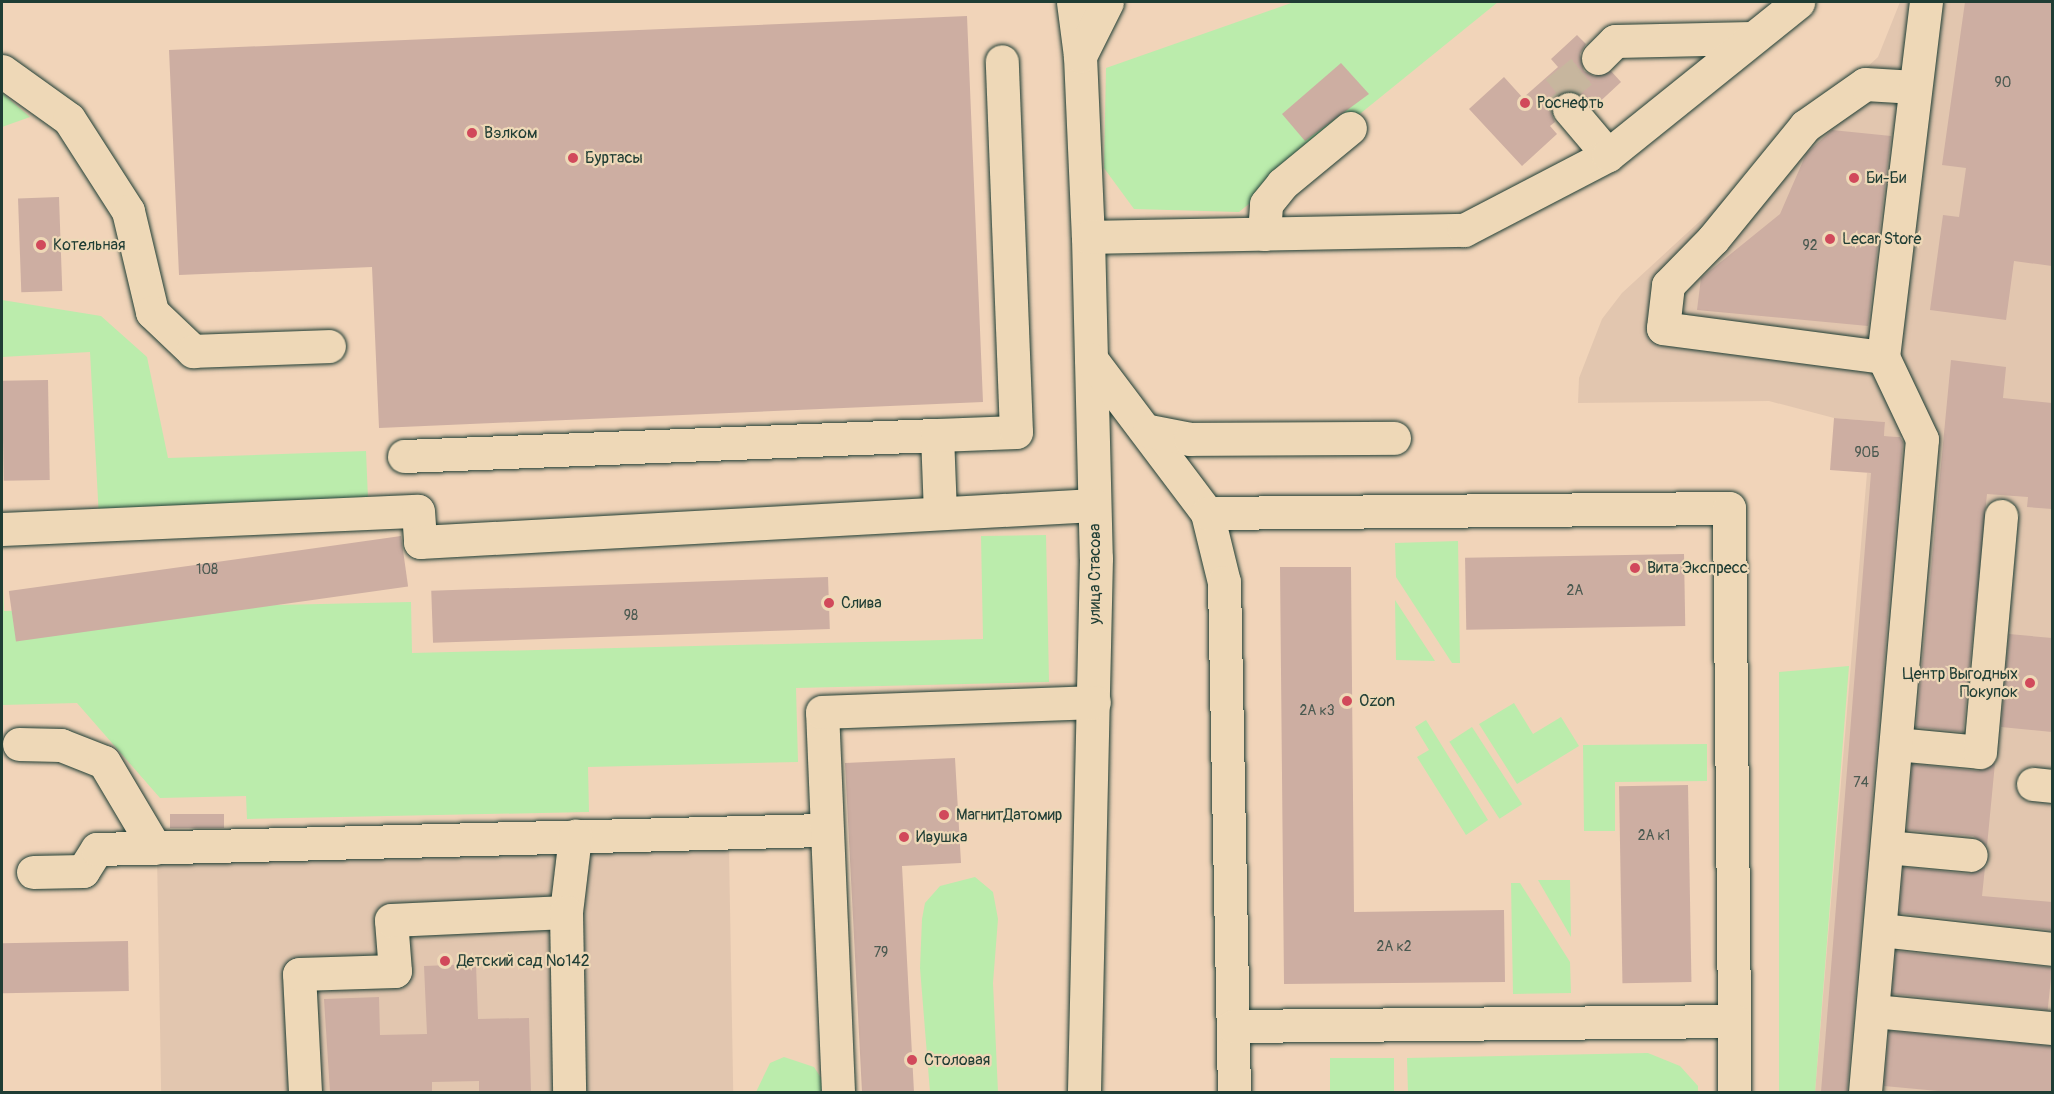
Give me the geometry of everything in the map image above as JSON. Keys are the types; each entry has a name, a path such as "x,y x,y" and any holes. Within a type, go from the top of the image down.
{"street":[{"name":"улица Стасова","path":"1072,2 1080,56 1088,237 1094,505 1094,702 1084,1092"},
{"name":"улица Стасова","path":"1080,56 1107,2"},
{"path":"1088,237 1464,230 1608,155 1798,2"},
{"path":"1870,1092 1865,1092 1874,1011 1922,438 1883,357 1926,2"},
{"path":"1598,58 1615,41 1752,38"},
{"path":"404,456 1016,432 1002,61"},
{"path":"2,71 69,119 128,211 152,312 193,351 329,346"},
{"path":"1883,357 1663,328 1668,285 1720,231 1805,126 1865,84 1915,87"},
{"path":"1569,109 1608,155"},
{"path":"1264,234 1266,204 1282,184 1350,128"},
{"path":"1091,359 1149,431 1207,513 1224,582 1234,1092"},
{"path":"1149,431 1190,439 1394,438"},
{"path":"937,435 940,513"},
{"path":"2,529 418,511 420,542 1094,505"},
{"path":"1207,513 1729,508 1734,1092"},
{"path":"1896,744 1980,752 2001,516"},
{"path":"838,1092 825,830 822,712 1094,702"},
{"path":"19,744 61,745 104,762 155,848"},
{"path":"33,872 83,871 98,849 825,830"},
{"path":"569,1092 566,912 576,837"},
{"path":"1887,847 1971,855"},
{"path":"305,1092 299,974 395,971 391,920 566,912"},
{"path":"1881,930 2052,949"},
{"path":"1874,1011 2052,1028"},
{"path":"1233,1026 1734,1021"}],"shaded area":[{"path":"1900,2 2052,2 2052,1092 1815,1092 1867,473 1900,474 1903,437 1884,436 1885,422 1834,418 1769,401 1578,403 1579,378 1602,319 1622,293 1878,57"},
{"name":"Детский сад №142","path":"729,850 733,1092 161,1092 157,860"}],"green space":[{"path":"1294,2 1498,2 1239,212 1134,209 1104,168 1106,68"},
{"path":"2,93 30,117 2,127"},
{"path":"2,300 101,316 147,357 168,458 366,451 368,499 99,518 90,352 2,357"},
{"path":"1046,535 1049,682 796,688 798,762 588,767 589,812 247,819 246,796 160,798 77,703 2,705 2,558 4,611 411,602 412,653 983,639 981,536"},
{"path":"1458,541 1460,663 1452,663 1396,577 1395,543"},
{"path":"1395,600 1435,661 1396,660"},
{"path":"1849,666 1815,1092 1779,1092 1779,672"},
{"path":"1514,703 1533,734 1561,717 1579,746 1517,784 1479,724"},
{"path":"1426,720 1488,820 1466,835 1417,757 1429,750 1415,727"},
{"path":"1472,727 1522,804 1499,819 1449,742"},
{"path":"1707,744 1707,781 1615,782 1615,831 1584,831 1583,745"},
{"path":"975,877 993,892 998,919 993,983 998,1092 930,1092 920,968 925,903 940,886"},
{"path":"1538,880 1570,880 1571,937"},
{"path":"1511,883 1520,883 1570,962 1571,993 1513,994"},
{"path":"1648,1053 1680,1066 1698,1086 1698,1092 1408,1092 1407,1058"},
{"path":"784,1057 814,1067 830,1092 756,1092 770,1063"},
{"path":"1330,1058 1394,1058 1394,1092 1330,1092"}],"building":[{"path":"1965,2 2052,2 2052,266 2014,261 2006,320 1930,310 1943,215 1959,217 1966,168 1942,165"},
{"name":"Буртасы","path":"967,16 983,402 379,428 372,267 179,275 169,50"},
{"name":"Роснефть","path":"1577,35 1586,44 1580,54 1584,71 1594,76 1611,71 1621,82 1593,108 1576,92 1556,95 1551,112 1555,122 1550,126 1557,134 1522,166 1469,109 1504,77 1523,98 1558,67 1551,59"},
{"path":"1341,63 1369,94 1305,141 1282,114"},
{"path":"1832,130 1891,136 1868,326 1697,310 1701,278 1780,214 1806,154"},
{"name":"Котельная","path":"59,197 62,291 21,292 18,198"},
{"path":"1951,360 2006,367 2003,398 2052,403 2052,509 2027,507 2028,497 1987,494 1963,732 1916,727"},
{"path":"48,380 50,480 4,481 2,381"},
{"path":"1834,418 1885,422 1884,436 1900,437 1903,442 1847,1092 1821,1092 1871,473 1830,470"},
{"path":"401,536 408,587 16,642 9,591"},
{"path":"1684,554 1685,626 1466,630 1465,558"},
{"path":"1280,567 1351,567 1354,912 1504,910 1505,982 1284,984"},
{"path":"828,577 830,629 433,643 431,591"},
{"name":"Центр Выгодных Покупок","path":"2009,634 2052,638 2052,732 2001,727"},
{"path":"955,758 961,863 902,866 914,1092 862,1092 845,763"},
{"path":"1995,763 1987,846 1973,836 1907,830 1912,764 1978,771"},
{"path":"1688,785 1691,982 1622,983 1619,786"},
{"path":"170,814 224,814 224,828 170,828"},
{"path":"1903,867 1969,874 1985,867 1982,896 2052,902 2052,930 1899,913"},
{"path":"128,941 129,991 3,993 2,943"},
{"path":"1896,951 2052,967 2048,1010 1892,994"},
{"path":"476,964 478,1019 529,1018 531,1092 479,1092 479,1081 432,1082 432,1092 330,1092 324,999 379,997 380,1035 427,1034 424,966"},
{"path":"1889,1031 2052,1046 2052,1092 1949,1092 1884,1086"}],"tunnel":[{"path":"1569,109 1556,92 1598,58"}],"place":[{"name":"Роснефть","path":"1525,103"},
{"name":"Вэлком","path":"472,133"},
{"name":"Буртасы","path":"573,158"},
{"name":"Би-Би","path":"1854,178"},
{"name":"Lecar Store","path":"1830,239"},
{"name":"Котельная","path":"41,245"},
{"name":"Вита Экспресс","path":"1635,568"},
{"name":"Слива","path":"829,603"},
{"name":"Центр Выгодных Покупок","path":"2030,683"},
{"name":"Ozon","path":"1347,701"},
{"name":"МагнитДатомир","path":"944,815"},
{"name":"Ивушка","path":"904,837"},
{"name":"Детский сад №142","path":"445,961"},
{"name":"Столовая","path":"912,1060"}]}
